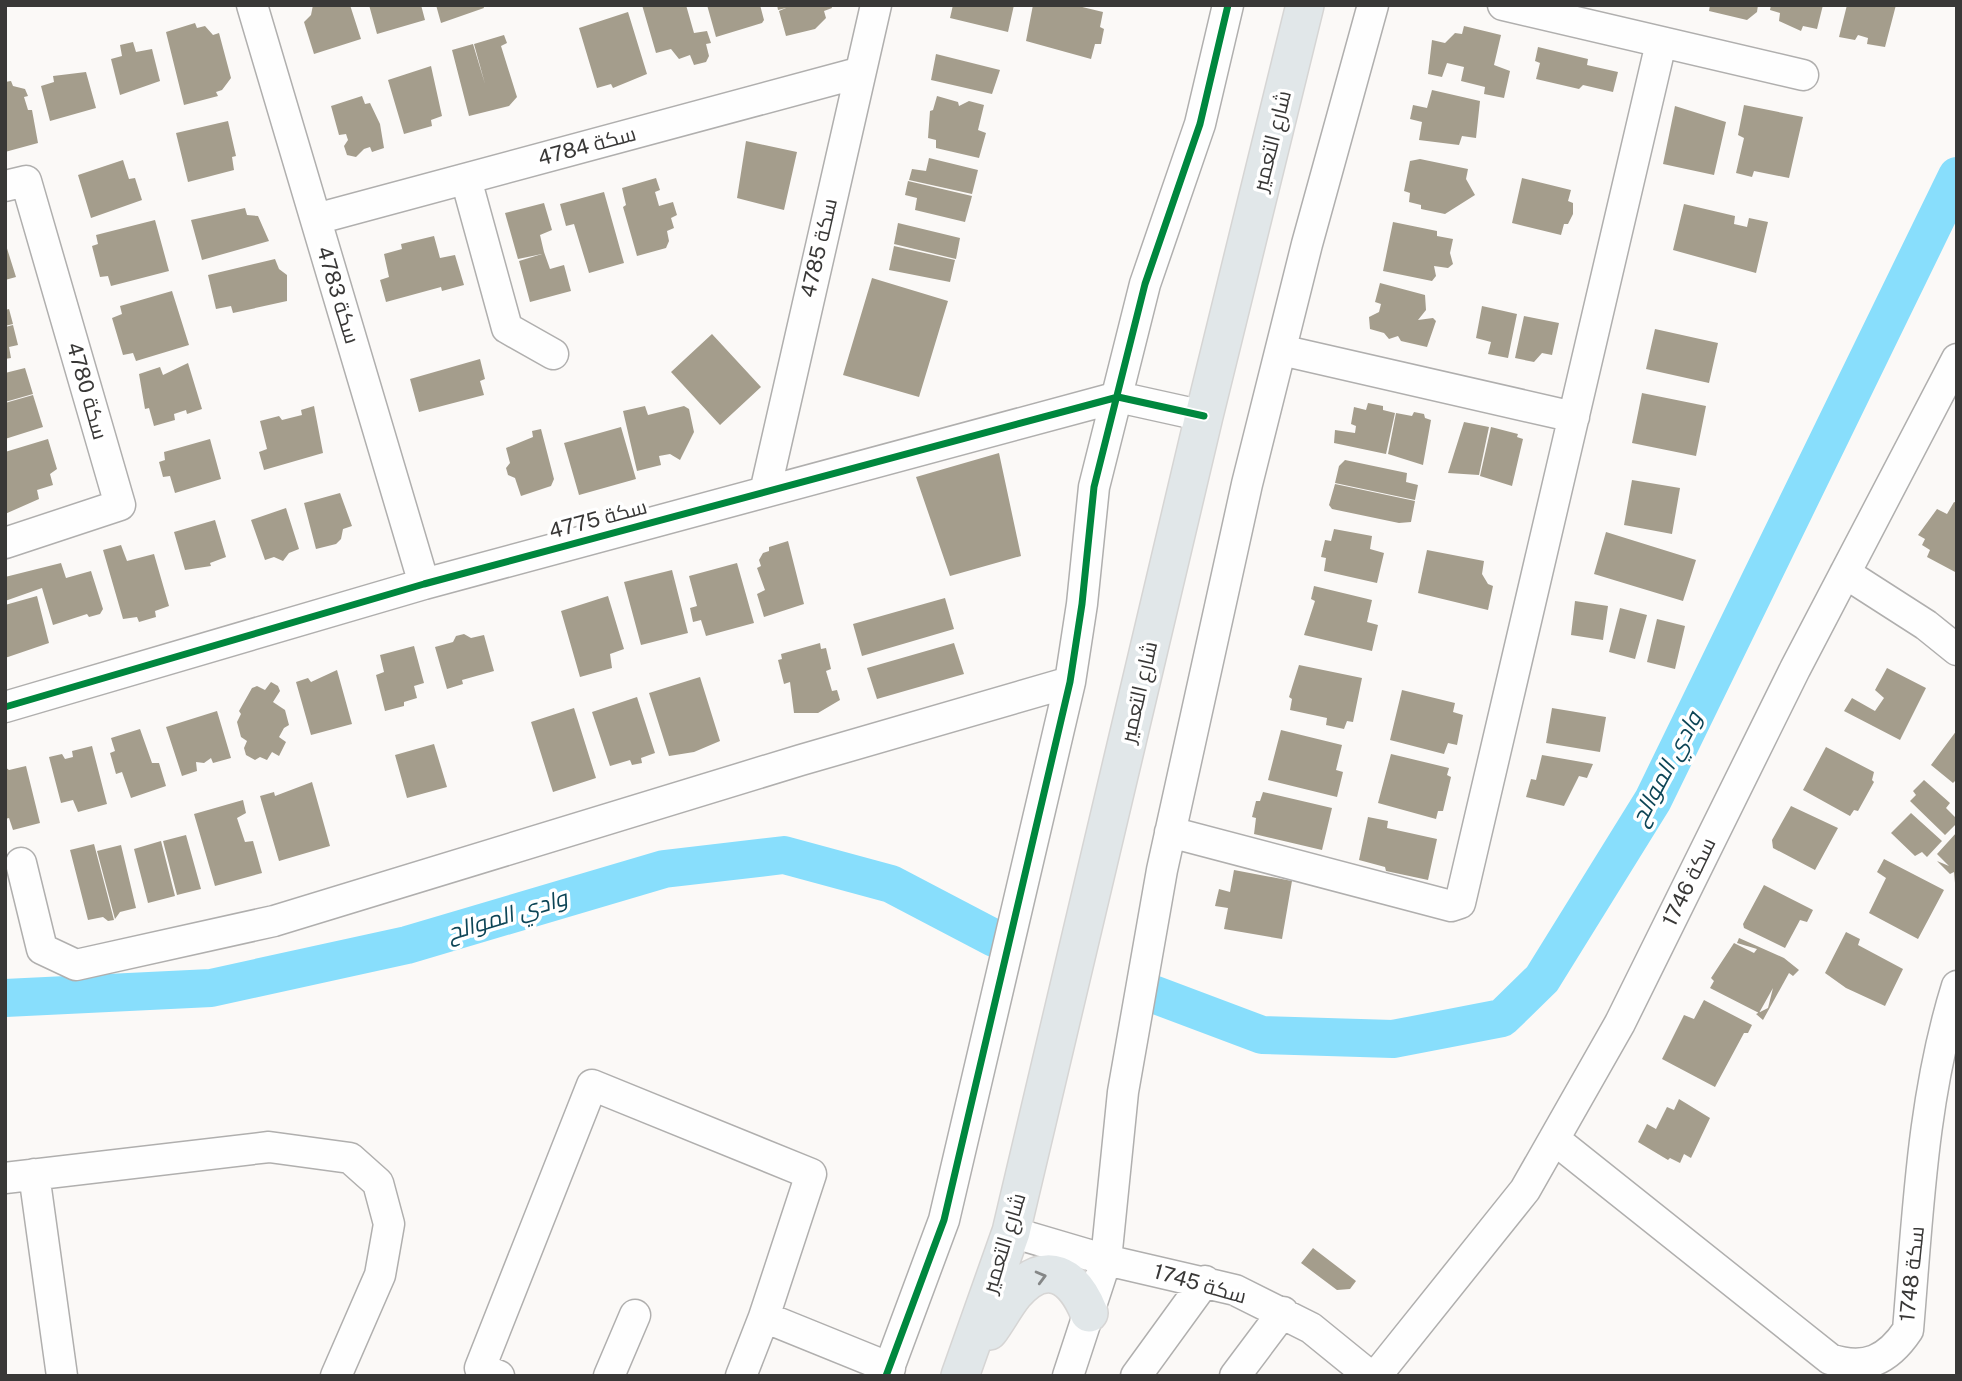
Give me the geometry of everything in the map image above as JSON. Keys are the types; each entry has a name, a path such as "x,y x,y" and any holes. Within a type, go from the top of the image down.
{"main road":[{"name":"شارع التعمير","path":"962,1369 1011,1232 1204,416 1306,5"},
{"path":"962,1369 1014,1293 1040,1276 1053,1274 1069,1279 1081,1293 1089,1312"}],"street":[{"name":"سكة 4783","path":"252,5 424,584"},
{"name":"سكة 4785","path":"765,492 858,73 876,5"},
{"path":"764,1317 888,1372 944,1220 1070,682 1094,487 1145,284 1200,124 1228,5"},
{"path":"1068,1376 1106,1260 1123,1092 1170,832 1247,484 1373,5"},
{"path":"1503,5 1803,75"},
{"path":"1170,832 1451,906 1460,903 1661,43"},
{"name":"سكة 4784","path":"316,219 858,73"},
{"path":"466,179 507,328 553,354"},
{"name":"سكة 4780","path":"5,186 26,181 120,505 5,544"},
{"path":"1281,350 1574,417"},
{"name":"سكة 1746","path":"1373,1376 1525,1190 1620,1023 1845,573 1957,359"},
{"name":"سكة 4775","path":"5,707 424,584 1118,397 1204,416"},
{"path":"1845,573 1926,625 1957,650"},
{"path":"21,863 42,949 76,965 274,921 801,760 1070,682"},
{"name":"سكة 1748","path":"1554,1139 1830,1359 1848,1365 1880,1360 1897,1347 1908,1330 1925,1123 1939,1049 1957,986"},
{"path":"499,1376 480,1368 592,1085 811,1174 764,1317 741,1376"},
{"path":"62,1376 20,1176 269,1147 350,1158 378,1183 389,1224 380,1275 336,1376"},
{"name":"سكة 1745","path":"1011,1232 1106,1260 1235,1290 1311,1328 1373,1376"},
{"path":"1136,1376 1205,1282"},
{"path":"1235,1376 1283,1312"},
{"path":"609,1376 635,1315"}],"building":[{"path":"313,5 350,5 361,39 314,54 304,22 311,15"},
{"path":"369,5 421,5 425,20 377,34"},
{"path":"436,5 483,5 484,8 441,23"},
{"path":"642,5 686,5 694,33 707,31 711,43 706,44 709,56 706,62 694,65 690,55 679,59 671,49 656,53"},
{"path":"707,5 760,5 764,20 762,23 716,37"},
{"path":"777,5 831,5 832,8 824,11 826,18 815,29 786,36 779,11 786,8 778,10"},
{"path":"953,5 1014,5 1008,32 950,18"},
{"path":"1033,5 1074,5 1103,12 1101,44 1095,44 1091,59 1026,41"},
{"path":"1710,5 1758,5 1757,12 1747,20 1709,11"},
{"path":"1771,5 1823,5 1817,29 1803,26 1801,31 1779,21 1780,13 1770,10"},
{"path":"1847,5 1896,5 1885,47 1867,44 1868,38 1858,35 1855,40 1839,37"},
{"path":"628,12 647,74 613,88 611,84 597,88 579,28"},
{"path":"195,23 197,28 205,26 213,35 219,33 231,78 222,90 216,92 218,96 184,105 166,32"},
{"path":"1464,26 1501,35 1494,65 1510,71 1504,98 1484,94 1485,87 1461,81 1464,67 1447,63 1442,77 1428,74 1432,40 1445,43 1455,33 1462,34"},
{"path":"504,35 507,43 501,46 517,97 509,106 469,116 452,50 473,44 485,84 474,44"},
{"path":"133,42 136,52 152,49 160,81 120,95 111,59 122,56 120,45"},
{"path":"1538,47 1588,59 1587,65 1618,72 1613,92 1583,85 1579,89 1536,79 1540,63 1535,61"},
{"path":"936,54 1000,70 992,94 931,80"},
{"path":"431,66 442,116 431,120 432,126 404,134 388,80"},
{"path":"86,72 96,108 50,121 41,86 54,82 53,76"},
{"path":"11,81 13,86 25,89 28,96 24,97 28,110 32,110 38,143 5,152 5,82"},
{"path":"1432,90 1480,101 1476,138 1462,136 1459,145 1419,140 1422,122 1410,119 1413,105 1427,108"},
{"path":"362,96 365,104 370,103 380,124 384,148 372,152 370,147 356,157 347,155 344,146 348,140 346,134 339,135 331,106"},
{"path":"937,96 958,102 959,106 969,101 984,105 978,130 986,133 979,158 936,148 936,140 928,138 930,111 933,110"},
{"path":"1744,105 1803,117 1789,178 1754,171 1752,177 1736,173 1744,138 1738,135"},
{"path":"1675,106 1726,122 1714,175 1663,164"},
{"path":"228,121 236,156 232,157 234,170 188,182 176,133"},
{"path":"746,141 797,152 784,210 737,198"},
{"path":"929,158 978,170 972,194 909,180 912,169 926,171"},
{"path":"1420,159 1468,169 1466,179 1475,195 1445,214 1421,209 1421,205 1409,202 1410,193 1404,191 1410,161"},
{"path":"123,160 129,179 135,178 142,200 91,218 78,175"},
{"path":"656,178 660,190 655,192 659,206 673,202 677,215 671,218 674,228 667,231 669,241 666,248 637,256 623,207 626,205 622,188"},
{"path":"1522,178 1571,190 1568,201 1573,203 1573,214 1568,224 1564,224 1561,235 1512,223"},
{"path":"908,181 972,196 965,222 915,210 917,198 905,195"},
{"path":"604,192 624,263 589,273 574,224 566,226 560,204"},
{"path":"544,203 552,230 540,235 544,252 550,269 564,265 571,291 530,302 519,261 542,254 518,259 505,213"},
{"path":"1684,204 1735,216 1734,224 1747,227 1749,218 1768,222 1756,273 1673,250"},
{"path":"245,208 247,215 258,216 269,241 202,260 191,220"},
{"path":"155,220 169,271 111,286 108,276 100,277 92,246 98,244 96,235"},
{"path":"1393,222 1437,231 1437,236 1453,239 1450,253 1453,264 1448,268 1434,266 1436,276 1432,281 1383,271"},
{"path":"898,223 960,238 956,259 894,244"},
{"path":"434,236 440,258 455,255 464,285 442,291 441,287 386,302 380,280 389,277 384,254 402,249 401,244"},
{"path":"5,242 16,277 5,280"},
{"path":"894,246 955,260 950,282 889,270"},
{"path":"275,259 279,269 287,275 287,301 233,313 231,306 216,309 208,275"},
{"path":"872,278 948,301 919,397 843,375"},
{"path":"1380,283 1425,295 1426,310 1418,320 1433,318 1436,321 1427,347 1401,341 1398,336 1389,339 1384,333 1370,329 1369,317 1379,312 1381,304 1375,302"},
{"path":"172,291 189,345 136,361 133,353 123,355 112,318 122,314 120,306"},
{"path":"1482,306 1517,314 1508,358 1488,354 1491,342 1476,338"},
{"path":"9,309 13,324 5,326 5,310"},
{"path":"1524,316 1559,323 1552,355 1542,353 1534,362 1515,358"},
{"path":"13,325 18,345 9,347 11,358 5,359 5,327"},
{"path":"1655,329 1718,343 1709,383 1646,369"},
{"path":"712,334 761,387 720,425 671,372"},
{"path":"480,359 485,379 480,381 484,395 419,412 410,379"},
{"path":"188,363 202,409 187,414 186,410 174,414 175,420 154,426 149,408 145,409 139,374 160,367 163,375"},
{"path":"25,368 33,394 5,402 5,373"},
{"path":"1642,393 1706,406 1696,456 1632,443"},
{"path":"33,395 43,427 5,439 5,403"},
{"path":"1368,403 1383,406 1383,410 1395,413 1386,454 1334,443 1335,430 1355,433 1356,426 1351,424 1354,407 1366,410"},
{"path":"314,406 323,453 264,470 259,452 267,449 260,421 279,416 282,420 302,415 301,410"},
{"path":"645,406 648,415 684,406 689,409 694,432 680,460 670,454 659,456 661,465 637,471 623,411"},
{"path":"1414,412 1424,414 1425,418 1431,420 1423,465 1388,454 1396,413 1412,416"},
{"path":"1464,422 1489,427 1479,475 1448,473"},
{"path":"621,427 636,479 579,495 564,443"},
{"path":"1491,427 1518,434 1517,437 1523,439 1512,486 1480,476"},
{"path":"541,429 554,479 551,486 521,496 515,478 508,475 506,468 510,463 506,448 533,437 532,431"},
{"path":"48,439 57,469 50,474 53,485 37,490 39,499 5,514 5,452"},
{"path":"210,439 221,479 175,493 170,476 163,477 159,462 165,460 164,452"},
{"path":"999,453 1021,556 950,576 916,477"},
{"path":"1345,460 1407,473 1406,482 1418,485 1415,500 1335,483 1339,466"},
{"path":"1632,480 1680,488 1672,534 1624,525"},
{"path":"1335,484 1415,501 1411,522 1399,523 1332,509 1329,505"},
{"path":"340,493 352,526 343,529 341,539 336,544 316,549 304,503"},
{"path":"1954,502 1957,503 1957,573 1927,557 1930,550 1922,545 1925,539 1918,535 1937,509 1947,514"},
{"path":"286,508 299,549 289,553 283,561 274,557 265,560 251,520"},
{"path":"215,520 226,557 210,563 211,566 185,570 174,532"},
{"path":"1334,529 1372,536 1370,549 1384,553 1377,583 1324,571 1326,558 1321,557 1325,540 1331,541"},
{"path":"1606,532 1696,560 1683,601 1594,574"},
{"path":"788,541 804,604 764,617 757,594 765,590 757,568 761,566 759,560 763,553 769,551 769,547"},
{"path":"121,545 127,561 154,554 169,606 155,611 156,617 139,622 137,617 123,619 103,550"},
{"path":"1427,550 1484,561 1482,574 1488,584 1493,586 1488,610 1418,593"},
{"path":"61,563 66,578 91,571 103,609 100,614 89,617 87,614 53,625 42,588 5,601 5,577"},
{"path":"737,563 754,623 706,636 701,620 693,622 690,608 697,606 689,576"},
{"path":"672,570 688,633 641,645 624,582"},
{"path":"1314,586 1372,600 1367,622 1378,625 1372,651 1304,635 1315,601 1311,599"},
{"path":"37,596 49,643 5,658 5,605"},
{"path":"608,596 624,649 610,654 612,668 580,677 561,611"},
{"path":"945,598 954,629 862,656 853,624"},
{"path":"1575,601 1608,606 1603,640 1571,635"},
{"path":"1620,608 1647,615 1635,659 1609,652"},
{"path":"1657,619 1685,626 1675,669 1647,662"},
{"path":"464,634 471,638 484,635 494,671 462,680 463,684 447,689 435,647 453,642 456,636"},
{"path":"820,643 821,649 826,648 831,669 826,671 832,691 837,690 840,700 818,713 794,713 790,682 784,684 778,660 782,659 781,654"},
{"path":"954,643 964,674 877,699 867,668"},
{"path":"414,646 424,683 414,686 417,698 404,702 404,706 385,711 376,675 384,672 380,655"},
{"path":"1299,665 1362,678 1353,722 1347,721 1344,729 1326,725 1327,718 1290,710 1292,699 1289,697"},
{"path":"1887,668 1926,688 1900,740 1844,711 1852,698 1875,711 1884,698 1875,690"},
{"path":"337,670 352,724 311,735 296,682 308,678 311,682"},
{"path":"700,677 720,741 694,752 669,756 649,693"},
{"path":"271,682 278,686 280,691 273,702 285,710 289,725 279,737 286,742 279,756 272,752 267,760 260,757 255,760 246,755 244,748 247,741 241,737 237,722 241,714 239,711 252,688 257,686 265,690"},
{"path":"1402,690 1455,703 1453,712 1463,715 1457,745 1448,743 1444,754 1390,740"},
{"path":"637,697 655,753 641,758 642,763 632,765 630,760 610,766 592,712"},
{"path":"574,708 596,778 553,792 531,722"},
{"path":"1552,708 1606,717 1600,752 1546,743"},
{"path":"217,711 231,758 213,763 211,758 204,763 196,762 197,771 182,776 166,727"},
{"path":"140,729 152,763 159,763 166,786 131,798 122,772 116,774 110,753 115,751 111,738"},
{"path":"1281,730 1342,745 1336,770 1343,772 1337,797 1268,780"},
{"path":"1957,730 1957,779 1953,783 1931,765"},
{"path":"434,744 447,787 407,798 395,755"},
{"path":"92,746 107,804 78,812 73,800 61,803 49,757 62,754 65,759 73,757 72,751"},
{"path":"1826,747 1874,772 1874,782 1858,811 1854,810 1850,816 1803,790"},
{"path":"1391,754 1449,768 1447,775 1451,777 1443,811 1438,811 1436,819 1378,803"},
{"path":"1542,755 1593,764 1587,778 1579,776 1564,806 1526,797 1531,779 1536,780"},
{"path":"26,766 40,823 13,830 9,818 5,819 5,767 9,770"},
{"path":"1924,780 1950,803 1946,808 1957,819 1957,823 1945,835 1910,801 1916,795 1913,791"},
{"path":"312,782 330,846 279,861 260,796 274,792 275,796"},
{"path":"1263,792 1332,808 1322,850 1254,834 1256,818 1252,817 1256,801 1260,801"},
{"path":"243,800 246,813 237,818 245,842 253,841 262,873 215,886 194,814"},
{"path":"1791,806 1838,828 1815,870 1773,848 1772,840"},
{"path":"1911,813 1942,841 1927,857 1922,852 1915,856 1891,833"},
{"path":"1368,817 1388,821 1387,828 1437,839 1428,880 1386,871 1385,867 1359,860"},
{"path":"1957,832 1955,883 1954,872 1950,874 1937,861 1949,866 1937,854"},
{"path":"186,835 201,889 177,895 163,841"},
{"path":"161,841 175,896 148,903 134,849"},
{"path":"94,844 114,920 108,921 103,917 88,920 70,850"},
{"path":"121,845 136,908 120,912 115,919 97,851"},
{"path":"1884,859 1944,890 1918,939 1869,913 1886,878 1877,872"},
{"path":"1234,870 1292,881 1282,939 1224,929 1228,908 1215,906 1219,889 1230,892"},
{"path":"1764,885 1813,910 1807,922 1800,920 1785,948 1744,928 1743,924"},
{"path":"1846,932 1860,939 1858,945 1903,969 1885,1006 1846,988 1825,973"},
{"path":"1739,938 1784,958 1799,970 1793,976 1789,973 1763,1020 1756,1014 1759,1013 1710,988 1714,981 1711,978 1734,943 1754,953 1757,949 1737,943","holes":["1773,988 1768,1008 1759,1012"]},
{"path":"1704,1000 1752,1025 1748,1033 1744,1033 1715,1087 1662,1059 1684,1015 1694,1019"},
{"path":"1679,1099 1710,1118 1691,1158 1684,1154 1680,1163 1670,1158 1668,1160 1638,1142 1647,1124 1656,1129 1667,1107 1674,1110"},
{"path":"1313,1248 1356,1281 1350,1289 1337,1290 1301,1263"}],"waterway":[{"name":"وادي الموالح","path":"1153,994 1262,1035 1393,1039 1502,1018 1542,979 1653,800 1957,176"},
{"name":"وادي الموالح","path":"5,998 211,988 407,945 664,869 784,855 891,884 994,938"}],"cycle path":[{"path":"886,1376 944,1220 1070,682 1082,604 1094,487 1145,284 1200,124 1228,5"},
{"path":"5,707 424,584 1118,397 1204,416"}]}
